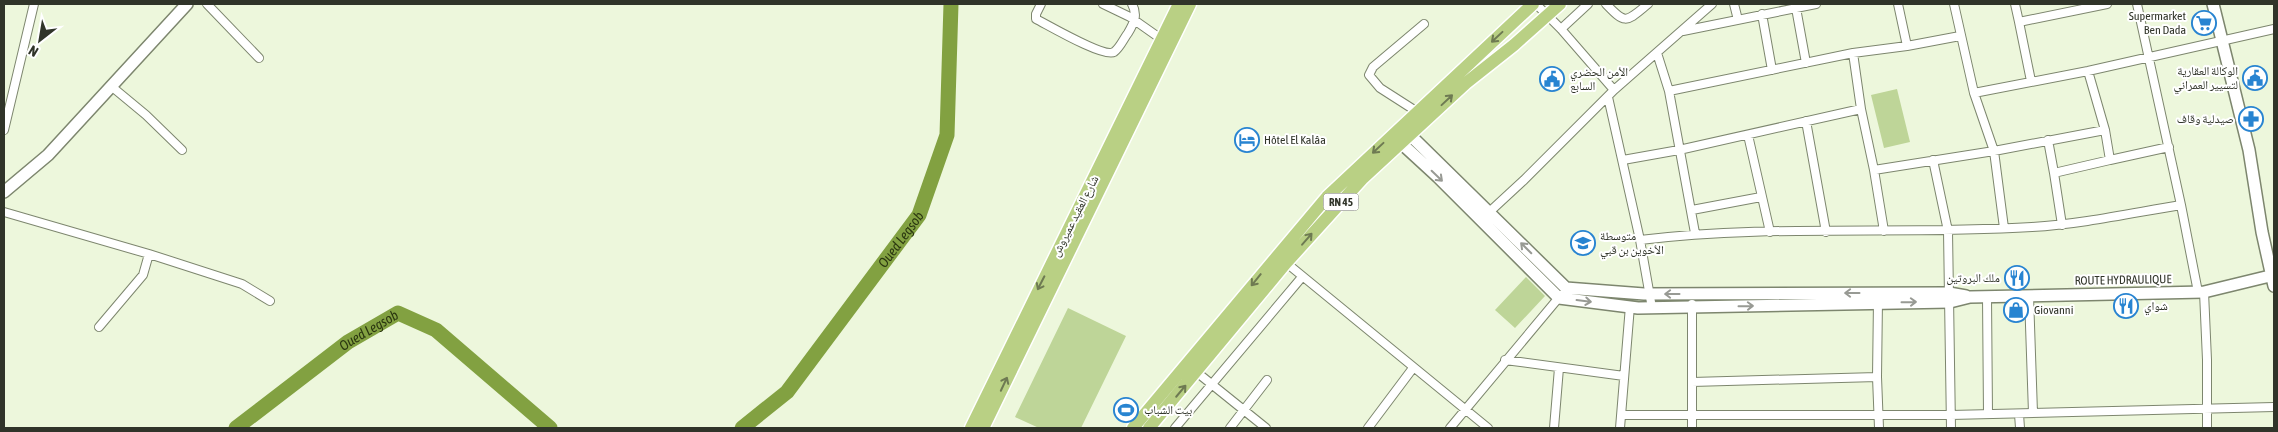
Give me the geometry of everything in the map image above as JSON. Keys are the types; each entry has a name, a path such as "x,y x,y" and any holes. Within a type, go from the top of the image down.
{"main road":[{"path":"4,192 48,155 186,4"},
{"name":"شارع العقيد عميروش","path":"1166,42 1179,4"},
{"name":"شارع العقيد عميروش","path":"971,428 1093,190 1166,42 1190,4"},
{"name":"RN 45","path":"1282,258 1363,178 1406,139 1422,116 1535,4"},
{"name":"RN 45","path":"1149,428 1192,368 1282,258 1327,197 1422,116 1514,45 1560,4"},
{"path":"2213,4 2249,150 2262,232 2274,279"},
{"path":"1406,139 1485,216 1566,288 1651,294 1878,298"},
{"name":"شارع العقيد عميروش","path":"983,428 1093,190"},
{"path":"1485,216 1559,298 1652,308 1878,298"},
{"name":"ROUTE HYDRAULIQUE","path":"1878,298 2201,292 2274,279"},
{"name":"RN 45","path":"1133,428 1192,368"}],"street":[{"path":"4,130 34,4"},
{"path":"207,4 259,58"},
{"path":"1041,4 1036,14 1036,19 1105,53 1115,52 1135,19 1136,14 1132,4"},
{"path":"1103,4 1135,19 1166,42"},
{"path":"1535,4 1561,29 1614,90"},
{"path":"1561,29 1588,4"},
{"path":"1606,4 1619,18 1626,19 1648,4"},
{"path":"1485,216 1614,90 1712,4"},
{"path":"1734,4 1738,20"},
{"path":"1683,31 1816,4"},
{"path":"1898,4 1907,46"},
{"path":"1954,4 1974,93 1994,151 2004,228"},
{"path":"2015,4 2031,81"},
{"path":"2019,22 2076,7 2107,4"},
{"path":"2137,4 2201,292 2207,360 2207,428"},
{"path":"1796,8 1806,63"},
{"path":"1762,14 1772,70"},
{"path":"1422,116 1380,88 1369,75 1373,67 1424,24"},
{"path":"1974,93 2088,71 2221,40 2274,30"},
{"path":"1668,91 1853,53 1907,46 1960,36"},
{"path":"1657,53 1668,91 1692,210 1694,233"},
{"path":"1853,53 1861,109 1884,231"},
{"path":"2088,71 2105,130 2110,160"},
{"path":"111,86 146,115 182,150"},
{"path":"1608,97 1640,240 1652,308"},
{"path":"1623,160 1679,150 1861,109"},
{"path":"1806,121 1826,232"},
{"path":"1874,170 1994,151 2105,130"},
{"path":"1748,135 1770,232"},
{"path":"2048,140 2062,225"},
{"path":"2054,173 2169,147"},
{"path":"1933,160 1948,231 1951,428"},
{"path":"1692,210 1761,197"},
{"path":"1640,240 1694,233 1948,231 2062,225 2181,205"},
{"path":"4,212 150,254 242,284 270,301"},
{"path":"99,327 143,274 150,254"},
{"path":"1282,258 1302,277 1488,428"},
{"path":"1175,428 1302,277"},
{"path":"1450,428 1566,288"},
{"path":"1691,294 1692,428"},
{"path":"2029,296 2033,413"},
{"path":"1987,297 1988,414"},
{"path":"1878,298 1876,377 1879,428"},
{"path":"1620,428 1630,306"},
{"path":"1505,360 1624,376"},
{"path":"1192,368 1266,428"},
{"path":"1368,428 1413,368"},
{"path":"1554,428 1559,368"},
{"path":"1692,382 1876,377"},
{"path":"1230,428 1267,380"},
{"path":"1622,415 1951,415 2207,407 2274,407"},
{"path":"2019,414 2020,428"}],"green space":[{"path":"1897,89 1910,142 1884,148 1871,95"},
{"path":"1526,277 1545,296 1515,328 1495,310"},
{"path":"1068,308 1126,336 1081,428 1039,428 1015,417"}],"waterway":[{"name":"Oued Legsob","path":"742,428 787,392 919,215 947,135 951,4"},
{"name":"Oued Legsob","path":"236,428 348,342 398,313 436,330 550,428"}],"place":[{"name":"Supermarket Ben Dada","path":"2204,23"},
{"name":"الوكالة العقارية لتسيير العمراني","path":"2255,78"},
{"name":"الأمن الحضري السابع","path":"1552,79"},
{"name":"صيدلية وقاف","path":"2251,119"},
{"name":"Hôtel El Kalâa","path":"1247,140"},
{"name":"متوسطة الأخوين بن قبي","path":"1583,243"},
{"name":"ملك البروتين","path":"2017,278"},
{"name":"شواي","path":"2126,306"},
{"name":"Giovanni","path":"2016,310"},
{"name":"بيت الشباب","path":"1126,410"}]}
